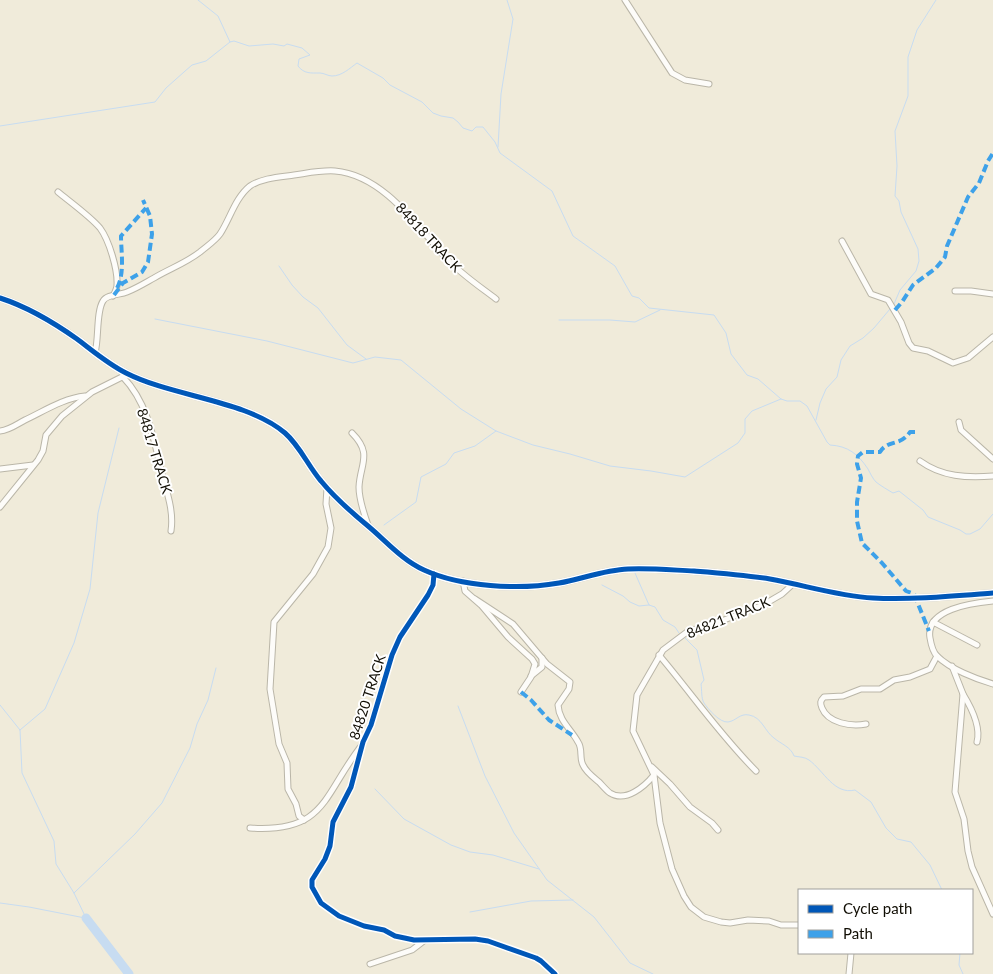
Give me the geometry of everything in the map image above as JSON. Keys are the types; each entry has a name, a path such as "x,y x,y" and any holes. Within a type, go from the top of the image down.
{"street":[{"path":"625,0 672,73 685,80 709,84"},
{"name":"84818 TRACK","path":"113,296 141,286 198,254 219,235 241,195 253,184 325,171 338,171 353,175 382,191 400,205 418,227 461,272 496,299"},
{"path":"58,192 96,224 104,235 112,255 117,286 113,296 103,300 101,306 98,342 95,353"},
{"path":"842,241 871,294 888,300 893,306 913,348 928,351 953,364 968,358 993,338"},
{"path":"954,291 971,290 993,294"},
{"path":"0,298 28,309 61,328 126,376 237,409 263,419 282,430 293,440 327,488 348,510 405,558 434,574 463,581 514,587 535,587 562,583 598,573 653,568 732,574 874,598 934,597 993,593"},
{"path":"0,507 43,451 46,435 62,416 85,396 126,376"},
{"name":"84817 TRACK","path":"126,376 137,394 151,428 171,506 173,521 171,531"},
{"path":"0,431 16,426 71,398 85,396"},
{"path":"959,422 961,430 993,458"},
{"path":"352,433 357,438 364,455 360,494 368,526"},
{"path":"920,461 936,472 980,477 993,476"},
{"path":"0,469 33,465"},
{"path":"304,820 298,816 288,789 287,763 279,744 270,689 273,632 274,622 314,574 328,547 331,528 326,504 327,488"},
{"name":"84820 TRACK","path":"434,574 433,584 428,595 400,638 392,655 371,725 363,742 351,787 333,822 330,846 325,859 312,880 312,887 322,903 339,916 364,926 384,930 404,939 475,939 488,941 536,958 555,974"},
{"path":"463,581 465,591 513,624 542,658 570,682 570,689 558,705 562,719 581,748 583,766 610,792 623,795 636,792 645,786 654,775"},
{"name":"84821 TRACK","path":"792,584 782,594 763,605 687,632 663,650 637,695 633,731 652,767 660,823 672,869 691,907 704,917 721,922 730,923 748,920 769,921 781,925 798,925"},
{"path":"475,599 500,629 535,664 531,677 521,692"},
{"path":"993,601 949,610 941,614 933,622 929,630 930,640 937,656 972,677 993,684"},
{"path":"933,622 977,645"},
{"path":"659,655 726,740 756,771"},
{"path":"866,724 850,724 829,719 822,710 821,699 824,697 843,696 861,689 880,689 894,680 910,677 930,669 937,656"},
{"path":"531,677 542,667 542,658"},
{"path":"952,666 963,694 968,701 978,732 977,742"},
{"path":"963,694 954,792 964,819 972,867 993,914"},
{"path":"250,828 269,829 297,824 319,809 363,742"},
{"path":"652,767 690,807 712,822 718,830"},
{"path":"370,964 412,950 425,940"},
{"path":"849,974 851,954"}],"waterway":[{"path":"198,0 218,16 230,42 234,41 249,46 273,44 284,46 287,44 302,48 310,55 299,59 298,66 308,72 322,73 330,76 339,75 357,63 383,78 390,85 422,102 433,113 453,118 463,128 472,131 476,127 483,127 495,142 500,153 552,191 573,236 615,266 632,296 639,298 649,308 714,315 726,333 731,354 747,375 758,379 781,399 800,401 807,406 827,442 830,445 847,449 856,455 878,483 893,493 899,491 923,510 928,517 966,534 980,529 993,514"},
{"path":"498,147 501,94 513,19 507,0"},
{"path":"894,304 900,290 916,271 919,261 918,249 901,212 899,201 895,196 897,166 895,131 908,96 908,57 917,30 936,0"},
{"path":"0,126 155,102 166,88 192,65 206,61 230,42"},
{"path":"279,266 292,285 303,297 318,308 347,345 366,359"},
{"path":"816,420 826,389 837,377 841,360 850,346 874,328 890,309"},
{"path":"559,320 635,322 660,310"},
{"path":"155,319 267,341 353,363 375,357 401,360 461,409 496,431 533,445 610,466 685,477 738,443 745,433 745,419 752,411 781,399"},
{"path":"20,730 45,709 74,643 90,589 98,513 119,428"},
{"path":"384,525 416,502 421,477 446,464 454,453 475,446 496,431"},
{"path":"635,573 649,605 655,607 663,620 675,627 679,633"},
{"path":"602,585 639,606 649,605"},
{"path":"684,637 697,650 704,680 701,684 702,699 714,715 725,722 743,715 753,716 771,735 791,750 794,756 809,760 835,786 848,791 855,790 871,802 886,828 897,839 911,842 930,865 942,889"},
{"path":"74,893 135,834 162,803 190,748 197,724 208,700 216,668"},
{"path":"0,705 20,730 22,773 54,841 56,864 74,893 86,918"},
{"path":"458,706 485,776 514,833 547,880 594,917 630,963 653,974"},
{"path":"375,789 404,819 451,845 470,852 493,855 539,869"},
{"path":"470,912 531,901 573,900"},
{"path":"0,903 85,918"},
{"path":"86,918 129,974"},
{"path":"960,954 959,965 963,974"}],"marked path":[{"path":"895,310 913,285 936,268 945,257 947,246 968,197 979,183 993,153"},
{"path":"114,295 123,283 142,272 148,262 152,234 150,216 143,200"},
{"path":"117,288 122,269 121,236 146,208"},
{"path":"915,432 910,432 902,440 883,448 880,452 863,452 858,456 857,464 861,478 857,502 857,521 862,543 906,591 914,594 929,631"},
{"path":"521,692 549,720 572,735"}],"cycle path":[{"path":"0,298 30,310 49,321 126,373 165,388 230,406 269,422 290,438 321,481 349,510 408,561 439,576 490,586 526,586 559,583 619,570 653,569 732,574 783,581 834,593 873,598 917,598 993,593"},
{"path":"434,574 433,585 428,595 400,637 392,655 371,725 363,742 351,787 333,822 330,846 325,859 312,880 312,887 321,903 339,916 364,926 384,930 395,936 414,940 475,939 488,941 536,958 555,974"}]}
